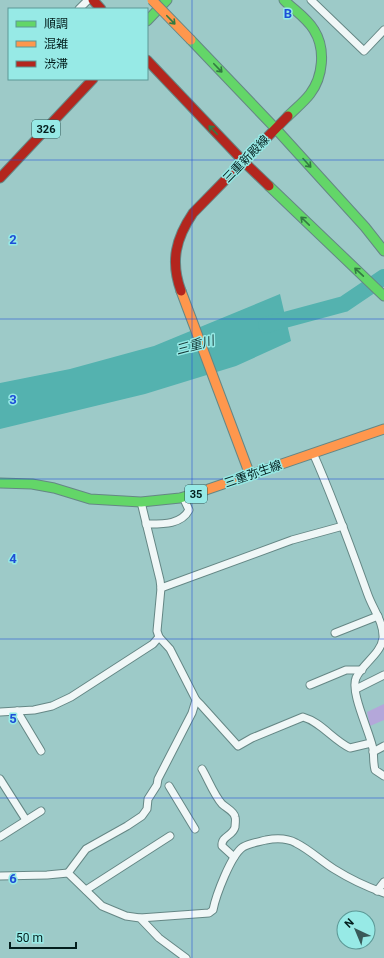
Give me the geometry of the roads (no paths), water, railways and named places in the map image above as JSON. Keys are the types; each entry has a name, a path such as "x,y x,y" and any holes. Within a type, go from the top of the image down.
{"main road":[{"path":"93,0 100,8"},
{"path":"152,0 276,129 365,227 384,251"},
{"path":"148,20 167,0"},
{"name":"三重新殿線","path":"250,475 175,274 174,263 177,243 183,229 193,213 276,129 313,89 321,71 321,47 315,32 284,0"},
{"path":"148,61 244,162 384,296"},
{"name":"326","path":"0,177 92,80"},
{"name":"三重弥生線","path":"0,483 19,482 54,488 90,498 141,502 184,497 384,429"}],"street":[{"path":"80,8 88,0"},
{"path":"311,0 364,51 384,30"},
{"path":"313,453 343,526 373,609 381,620 383,638 380,647 356,678 356,689 358,702 371,743 375,770 384,776"},
{"path":"146,524 172,523 187,515 189,510 184,497"},
{"path":"141,502 161,588 157,631 170,649 196,700 238,746 252,738 303,717 312,719 328,733 350,748 371,743"},
{"path":"161,588 292,540 343,526"},
{"path":"335,633 381,620"},
{"path":"0,712 34,710 52,706 71,697 153,644 160,637"},
{"path":"310,685 346,670 362,670"},
{"path":"356,689 384,675"},
{"path":"0,876 68,873 86,849 142,816 147,810 148,799 157,786 158,779 192,713 196,700"},
{"path":"17,711 41,751"},
{"path":"373,752 384,746"},
{"path":"202,769 222,804 232,812 235,817 232,832 223,839 221,843 222,846 234,857"},
{"path":"0,779 26,820"},
{"path":"169,786 195,829"},
{"path":"0,837 41,811"},
{"path":"86,890 170,836"},
{"path":"68,873 102,906 126,916 140,918 209,913 213,910 216,896 234,857 242,848 250,844 270,839 284,839 297,843 334,869 369,888 380,892 384,882"},
{"path":"140,918 159,938 186,958"}],"water":[{"path":"280,294 291,341 236,366 145,394 0,429 0,383 70,369 154,346"}],"waterway":[{"name":"三重川","path":"266,325 344,304 384,277"}]}
